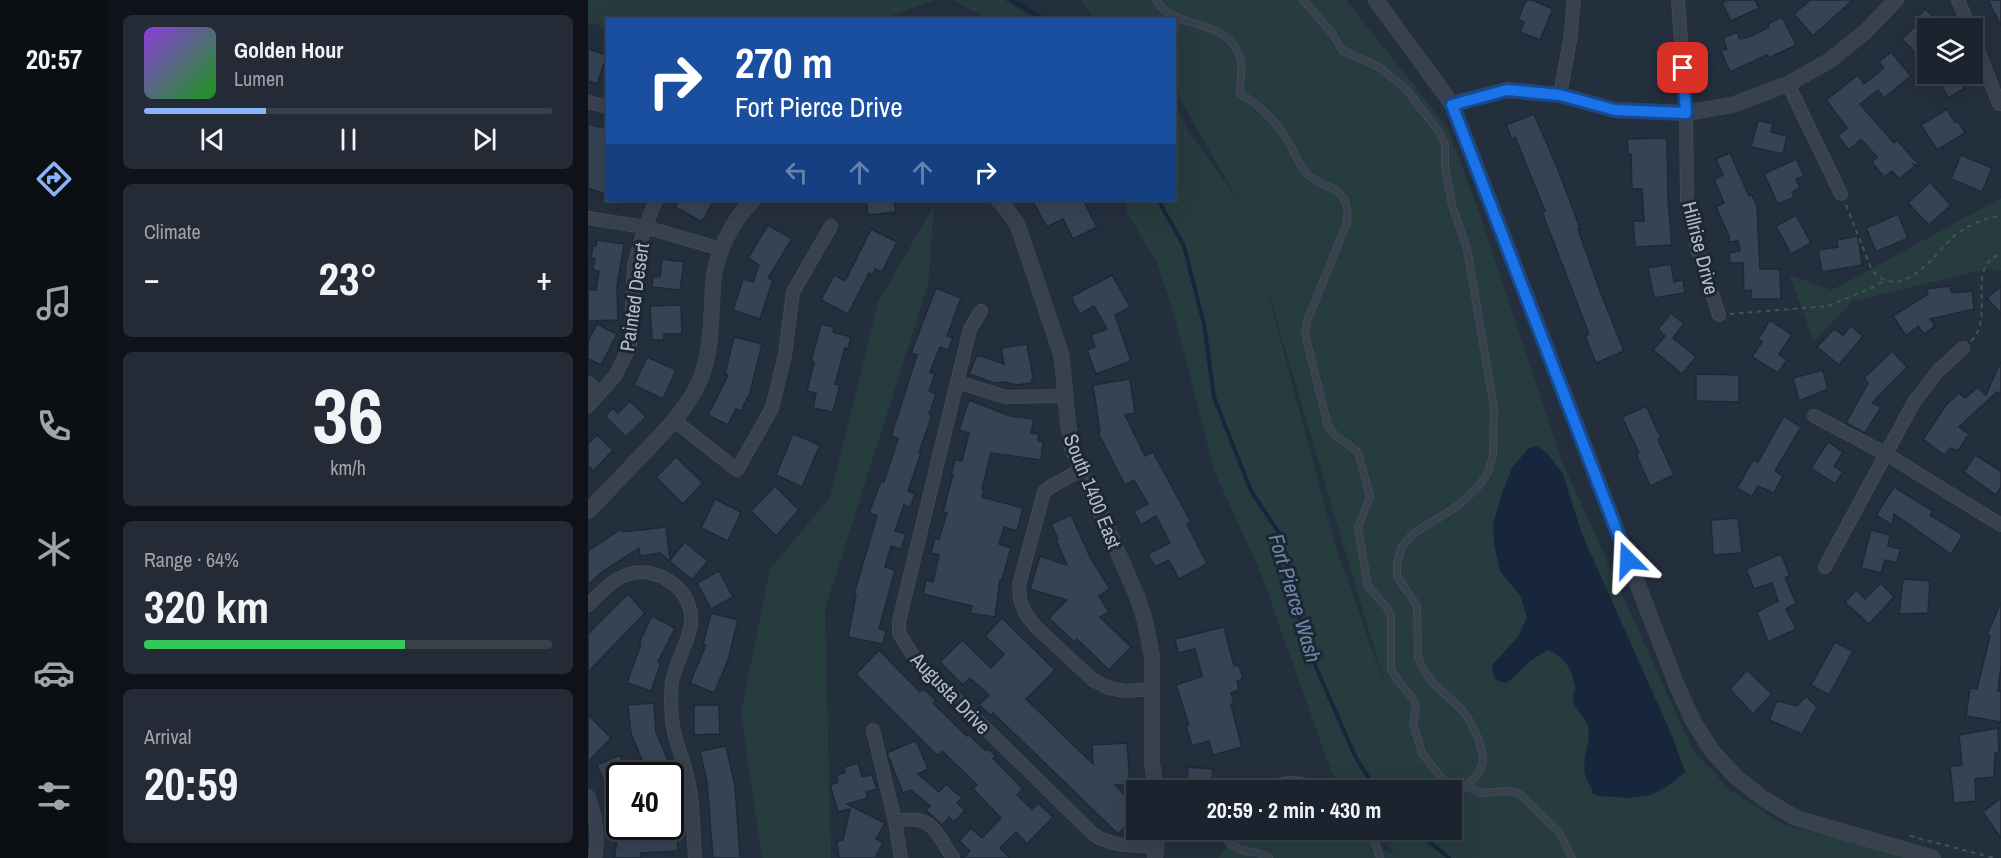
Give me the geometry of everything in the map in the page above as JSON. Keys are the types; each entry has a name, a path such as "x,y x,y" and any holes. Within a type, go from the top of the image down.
{"street":[{"path":"1376,0 1452,105 1677,686 1693,721 1712,751 1736,777 1764,799 1796,818 1933,858"},
{"path":"1560,95 1570,40 1574,0"},
{"name":"Hillrise Drive","path":"1678,0 1686,113 1687,200 1697,248 1719,315"},
{"path":"1452,105 1507,90 1560,95 1615,110 1686,113 1731,105 1788,84 1829,61 1865,32 1896,0"},
{"path":"1958,0 1966,18"},
{"path":"1983,63 1999,104"},
{"path":"1788,84 1841,194"},
{"path":"588,102 606,106"},
{"name":"Painted Desert","path":"588,405 615,376 630,346 634,266 645,227 656,201"},
{"path":"588,511 675,421 691,397 708,354 713,282 721,249 734,225 752,201"},
{"name":"South 1400 East","path":"999,201 1018,226 1028,250 1061,354 1066,425 1072,448 1137,596 1145,621 1152,657 1152,763 1155,780"},
{"name":"Painted Desert","path":"588,218 645,227 721,249"},
{"path":"675,421 737,470 772,408 786,355 793,292 831,226"},
{"name":"Augusta Drive","path":"981,311 970,329 901,612 899,633 915,659 1093,834 1112,844 1156,853"},
{"path":"1826,567 1914,402 1938,371 1963,348"},
{"path":"957,382 1006,397 1064,396"},
{"path":"588,383 599,394"},
{"path":"1814,416 1886,454 2001,525"},
{"path":"1081,470 1050,486 1044,492 1019,585 1020,599 1025,613 1035,626 1093,680 1109,688 1126,691 1152,688"},
{"path":"588,604 610,583 624,574 639,572 652,573 665,578 686,598 692,623 672,682 671,702 672,723 689,784 695,858"},
{"path":"873,730 895,821 901,858"},
{"path":"588,796 593,807 596,835 595,858"},
{"path":"895,821 913,818 927,823 953,858"}],"lane":[{"path":"1156,0 1172,16 1215,28 1231,42 1240,56 1243,71 1239,86 1240,94 1263,109 1281,129 1306,172 1317,182 1336,190 1344,200 1348,212 1347,222 1307,321 1305,334 1328,426 1358,452 1370,496 1358,528 1368,586 1387,608 1391,617 1391,669 1414,700 1416,710 1413,723 1422,753 1443,780"},
{"path":"1303,0 1332,33 1342,50 1379,67 1406,89 1440,133 1445,144 1444,167 1452,206 1467,249 1494,408 1493,455 1488,473 1477,488 1456,507 1414,533 1402,546 1397,563 1397,576 1417,606 1418,657 1423,669 1443,694 1461,709 1478,738 1483,762 1478,774 1462,788"},
{"path":"1466,786 1481,793 1520,794 1559,832 1572,858"},
{"path":"1227,840 1234,848 1269,858"},
{"path":"1375,840 1380,858"}],"path":[{"path":"1841,194 1872,270 1886,279 1899,281 1911,277 1926,266 1951,238 1965,229 1981,221 2001,216"},
{"path":"1963,348 1977,336 1980,326 1985,264 1991,258 2001,254"},
{"path":"1719,315 1828,306 1876,286 1886,279"},
{"path":"1901,834 1994,858"}],"green space":[{"path":"588,0 935,0 885,18 606,18 606,27 588,23"},
{"path":"952,0 1004,0 1034,18 987,18"},
{"path":"1081,0 1346,0 1447,127 1480,215 1562,461 1692,749 1729,789 1784,825 1920,858 1218,858 1231,840 1369,840 1393,854 1385,840 1462,840 1462,780 1338,780 1332,774 1260,571 1215,473 1172,307 1157,263 1126,211 1127,201 1176,201 1176,105 1187,129 1238,200 1176,92 1176,18 1093,18","holes":["1264,278 1388,695 1335,544"]},
{"path":"2001,198 2001,271 1987,269 1853,301 1814,341 1789,275 1832,290"},
{"path":"934,206 928,285 825,609 831,858 762,858 741,713 770,569 830,497 878,302"}],"water":[{"path":"1537,446 1548,454 1563,474 1582,534 1673,738 1685,772 1668,786 1651,795 1628,798 1593,794 1585,771 1589,739 1588,726 1574,702 1575,687 1572,674 1559,656 1548,650 1530,661 1505,683 1496,680 1492,672 1493,664 1517,638 1527,618 1521,597 1500,571 1494,544 1493,524 1512,468 1529,448"}],"building":[{"path":"1526,0 1532,0 1553,9 1540,40 1520,32 1524,22 1518,19"},
{"path":"1728,0 1755,0 1759,8 1731,21 1722,3"},
{"path":"1810,0 1853,0 1813,36 1794,14"},
{"path":"1988,0 2001,0 2001,26"},
{"path":"1925,9 1934,18 1917,18 1917,22 1915,20"},
{"path":"1782,17 1796,45 1769,58 1767,55 1730,72 1721,51 1727,49 1723,38 1737,32 1740,39 1749,37 1769,27 1768,24"},
{"path":"1917,24 1917,54 1902,39"},
{"path":"588,49 606,55 606,58 597,84 588,81"},
{"path":"1891,52 1911,76 1884,98 1878,90 1860,104 1894,143 1897,140 1920,166 1913,164 1915,166 1899,179 1892,171 1884,177 1872,162 1877,157 1861,139 1849,150 1838,136 1847,128 1826,100 1858,75 1864,84 1884,68 1879,62"},
{"path":"1941,84 1961,84 1964,89 1948,98"},
{"path":"1947,109 1955,123 1958,121 1965,133 1937,150 1921,125"},
{"path":"1534,114 1557,167 1600,291 1624,351 1596,363 1585,336 1589,334 1542,212 1545,211 1515,137 1512,139 1506,125"},
{"path":"1758,120 1773,124 1771,132 1787,136 1783,154 1751,147"},
{"path":"588,124 606,128 606,194 588,188"},
{"path":"1667,138 1668,199 1672,245 1635,247 1633,221 1644,221 1642,189 1632,189 1631,154 1628,154 1627,139"},
{"path":"1730,153 1749,196 1752,195 1757,206 1760,269 1780,269 1781,299 1751,299 1751,290 1744,291 1743,263 1730,263 1729,253 1740,251 1738,241 1729,242 1729,236 1716,207 1724,203 1714,179 1723,175 1716,159"},
{"path":"1961,155 1992,168 1982,192 1951,179"},
{"path":"1796,159 1804,176 1796,179 1800,188 1792,192 1794,197 1778,204 1764,174"},
{"path":"1930,182 1951,205 1929,225 1908,203"},
{"path":"678,201 713,201 702,222 675,207"},
{"path":"866,201 894,201 896,212 868,215"},
{"path":"1033,201 1084,201 1097,227 1073,239 1063,219 1047,227"},
{"path":"1898,214 1908,238 1876,252 1866,228"},
{"path":"1796,215 1811,243 1791,254 1776,226"},
{"path":"768,225 792,239 768,278 773,280 760,319 733,310 743,279 753,282 759,265 748,258"},
{"path":"871,229 897,242 882,272 875,269 872,275 869,273 848,314 821,300 834,275 845,281"},
{"path":"1858,236 1862,265 1822,272 1818,250 1838,247 1837,240"},
{"path":"597,240 624,244 617,286 618,320 588,321 588,290 596,290 599,271 593,270 595,259 591,258 593,245 596,246"},
{"path":"662,259 684,262 680,290 652,287 653,276 660,277"},
{"path":"1671,264 1674,282 1683,280 1685,293 1654,298 1648,268"},
{"path":"1112,275 1130,307 1115,315 1131,361 1096,374 1087,350 1095,347 1091,335 1107,329 1094,306 1080,314 1071,297"},
{"path":"1949,286 1952,293 1972,291 1974,309 1930,319 1935,326 1924,334 1918,326 1906,336 1893,316 1928,294 1926,289"},
{"path":"2001,286 2001,314 1987,298"},
{"path":"936,288 961,298 947,336 953,338 948,350 940,347 930,372 935,374 929,391 936,394 929,414 932,415 908,491 915,494 910,508 904,505 895,531 906,534 901,549 891,546 885,567 895,570 879,629 886,630 883,644 848,637 856,595 854,594 877,516 869,513 881,481 884,482 898,439 891,436 917,355 911,353"},
{"path":"681,305 682,334 664,334 664,340 652,340 650,306"},
{"path":"1671,313 1684,324 1673,338 1696,357 1682,374 1653,350 1665,336 1658,329"},
{"path":"1770,320 1792,335 1779,354 1787,360 1778,373 1752,357 1762,342 1758,339"},
{"path":"597,324 617,334 601,365 588,359 588,341"},
{"path":"821,324 834,327 833,332 851,337 848,349 845,348 835,384 840,385 833,412 813,408 816,393 807,391 814,362 811,361"},
{"path":"1851,326 1863,336 1839,365 1817,347 1834,329 1843,335"},
{"path":"734,337 762,344 750,393 741,411 736,409 728,425 708,415 728,375 725,374"},
{"path":"1027,344 1033,377 1031,383 1016,385 1005,382 995,383 969,374 976,357 981,356 1004,364 1001,348"},
{"path":"1892,351 1907,367 1872,403 1881,407 1865,433 1846,423 1868,383 1864,378"},
{"path":"647,357 676,370 663,399 634,385"},
{"path":"2001,361 2001,394 1997,392 1959,427 1969,434 1958,451 1951,448 1944,455 1923,439 1946,405 1959,393 1965,398 1978,387 1986,395"},
{"path":"1823,370 1828,389 1799,401 1793,378"},
{"path":"1696,374 1739,375 1739,402 1696,401"},
{"path":"1130,379 1135,413 1125,415 1145,456 1153,452 1191,522 1187,524 1207,564 1179,579 1169,560 1155,567 1148,554 1170,543 1156,516 1141,525 1134,511 1148,504 1134,480 1125,485 1098,433 1100,432 1093,385"},
{"path":"969,400 1010,416 1034,419 1031,433 1039,434 1038,441 1043,441 1041,460 991,453 982,497 1023,508 1017,531 1004,527 999,544 1011,548 1002,580 1000,580 995,617 970,613 972,606 923,594 926,580 933,582 939,555 931,553 935,538 939,539 947,513 943,512 955,460 962,461 969,433 959,430"},
{"path":"630,401 646,417 626,437 605,416 613,408 618,413"},
{"path":"1646,406 1661,438 1658,440 1674,475 1650,486 1636,454 1639,453 1622,417"},
{"path":"1784,416 1801,427 1775,471 1783,476 1774,493 1758,486 1752,497 1737,488 1753,460 1758,462"},
{"path":"793,434 820,445 802,487 776,475"},
{"path":"597,435 613,450 593,471 588,466 588,444"},
{"path":"1828,442 1843,452 1834,466 1843,472 1835,484 1811,468"},
{"path":"1975,455 2001,471 2001,487 1996,495 1964,472"},
{"path":"676,457 703,483 683,504 656,477"},
{"path":"775,486 799,510 776,536 751,511"},
{"path":"1894,487 1933,511 1930,515 1963,535 1951,554 1894,514 1892,525 1876,515"},
{"path":"715,499 741,512 728,541 701,528"},
{"path":"1071,515 1090,557 1110,589 1099,596 1109,612 1100,617 1131,647 1109,670 1077,639 1074,642 1049,618 1067,600 1030,589 1040,556 1067,565 1051,524"},
{"path":"1738,518 1742,553 1713,555 1711,520"},
{"path":"666,527 670,560 685,542 708,561 692,580 660,553 640,556 639,548 602,572 588,585 588,552 591,549 621,529 623,532"},
{"path":"1871,530 1890,535 1888,546 1901,549 1896,563 1885,560 1881,573 1861,568"},
{"path":"1781,554 1790,576 1785,578 1796,603 1786,609 1796,629 1768,642 1757,612 1778,601 1772,583 1754,589 1746,569"},
{"path":"719,571 733,597 711,609 697,583"},
{"path":"1903,579 1930,581 1928,613 1899,614"},
{"path":"1881,583 1894,597 1869,624 1845,602 1856,590 1865,599"},
{"path":"628,594 645,613 588,672 588,634"},
{"path":"2001,602 2001,666 1998,691 2001,691 2001,722 1966,716 1970,688 1977,689 1990,636 1987,635"},
{"path":"711,613 738,620 728,660 714,693 690,683 706,645 703,645"},
{"path":"652,616 675,628 658,662 661,663 651,691 627,683 641,644 639,643"},
{"path":"1002,618 1055,670 1026,699 1093,764 1092,745 1127,743 1130,780 1126,780 1126,785 1115,785 1126,796 1126,826 1118,834 993,713 991,716 979,705 989,695 970,678 963,685 940,662 962,640 991,668 1004,654 985,636"},
{"path":"1224,627 1234,666 1239,665 1243,679 1237,681 1239,690 1231,693 1234,703 1231,705 1242,747 1213,755 1209,741 1192,746 1186,726 1189,725 1176,685 1202,676 1195,649 1178,653 1175,639"},
{"path":"1835,642 1853,651 1829,695 1811,685"},
{"path":"879,650 920,692 923,689 936,700 933,703 967,736 969,735 986,751 988,749 996,756 993,758 1023,789 1017,795 1032,809 1038,803 1053,817 1027,844 1016,832 1000,848 1010,858 963,858 970,851 959,841 971,828 982,838 1001,818 973,789 977,785 942,751 938,756 856,674"},
{"path":"1747,670 1772,694 1753,714 1730,689"},
{"path":"1806,696 1817,707 1802,734 1769,720 1777,701 1797,706"},
{"path":"654,703 656,732 669,762 643,762 631,734 628,705"},
{"path":"694,705 719,705 720,734 694,735"},
{"path":"588,715 611,738 588,762"},
{"path":"1998,728 1999,752 1995,753 1994,777 1975,779 1976,801 1954,803 1950,766 1962,765 1959,735"},
{"path":"916,740 928,769 918,774 939,792 946,784 962,798 957,803 965,810 954,822 949,817 942,825 926,810 930,806 911,790 903,793 887,753"},
{"path":"726,746 735,786 740,858 713,858 707,782 700,751"},
{"path":"620,755 623,762 606,762 606,787 597,765"},
{"path":"858,763 862,777 872,775 877,789 866,792 868,798 847,804 885,823 876,839 883,842 875,858 839,858 837,841 843,840 850,809 838,812 830,785 838,782 836,775 845,773 844,767"},
{"path":"1188,767 1213,769 1212,780 1187,780"},
{"path":"2001,798 2001,838 1983,812"},
{"path":"617,840 677,840 678,851 641,853 640,858 614,858"}],"waterway":[{"name":"Fort Pierce Wash","path":"1011,0 1042,18"},
{"name":"Fort Pierce Wash","path":"1159,201 1184,246 1204,324 1214,397 1251,491 1281,536 1305,642 1355,756 1370,780"},
{"name":"Fort Pierce Wash","path":"1427,840 1449,858"}],"route":[{"path":"1628,560 1452,105 1481,95 1507,90 1560,95 1615,110 1686,113 1683,68"}]}
